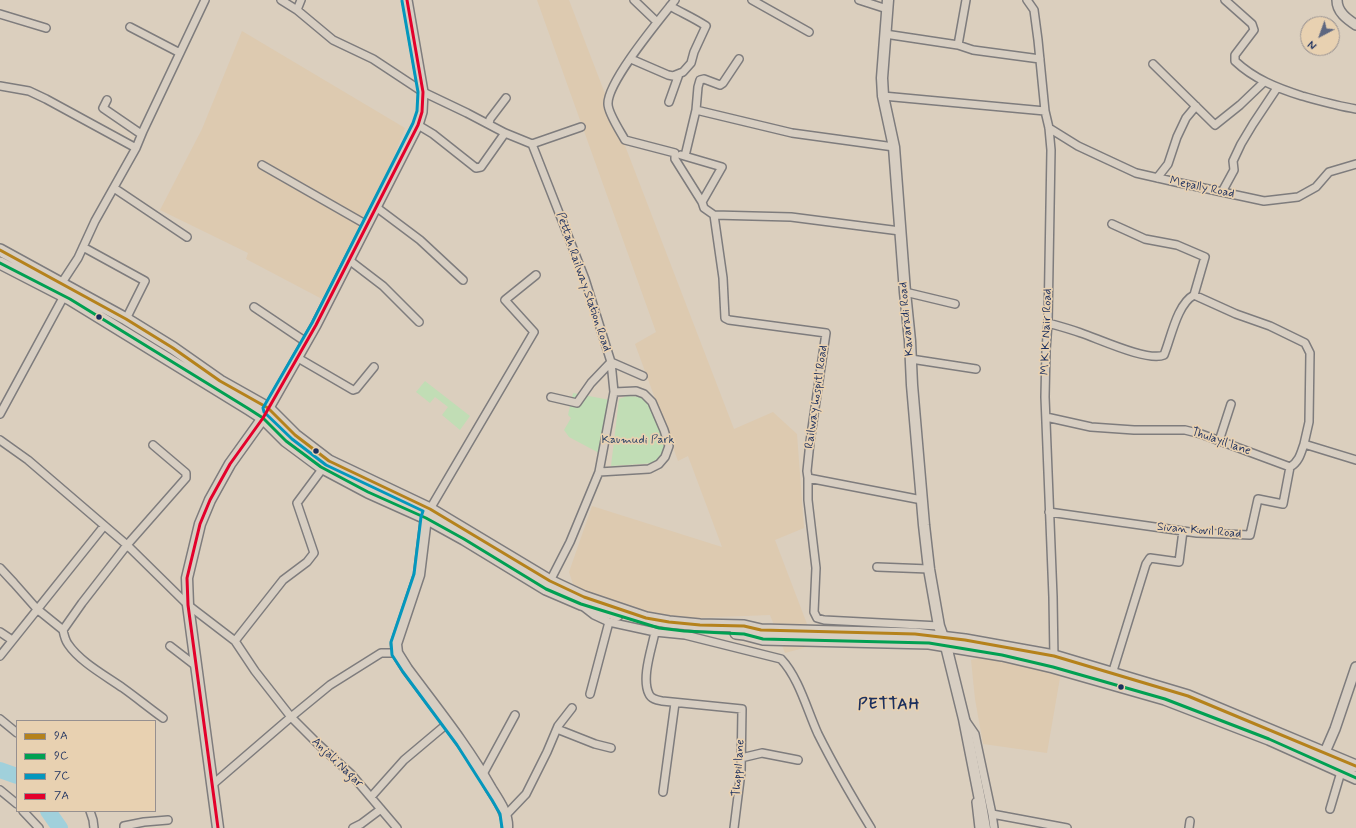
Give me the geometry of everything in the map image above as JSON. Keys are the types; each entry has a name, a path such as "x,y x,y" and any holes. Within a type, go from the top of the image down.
{"main road":[{"name":"Kavaradi Road","path":"888,5 882,78 883,96 894,147 910,341 912,385 929,569 939,626 945,644"},
{"path":"0,250 126,319 173,348 220,380 328,461 428,514 464,539 581,604 659,628 684,631 762,635 813,636 915,634 945,644 1002,655 1053,662 1165,699 1269,739 1356,766"},
{"path":"0,263 64,296 198,377 265,413 286,441 322,468 368,492 428,514"},
{"path":"218,828 188,605 187,578 200,524 210,500 230,464 265,413"},
{"path":"428,514 419,574 396,644 397,654 448,723 483,774 505,816 507,828"},
{"path":"548,585 646,618 700,625 744,626 762,635"},
{"path":"813,636 905,644 945,644 1053,662 1112,674 1188,696 1323,757 1341,772 1356,778"},
{"path":"945,644 956,668 952,674"},
{"path":"945,644 946,666 952,674 964,719 985,828"}],"street":[{"path":"61,284 78,258 95,221 136,148 141,134 204,0"},
{"path":"281,0 297,10 333,40 373,59 424,92 490,124 505,133 532,144 581,127"},
{"path":"297,10 301,0"},
{"path":"265,413 316,325 418,125 422,112 424,92 407,0"},
{"path":"634,0 657,22"},
{"path":"752,0 809,32"},
{"path":"860,0 888,5"},
{"path":"958,45 966,0"},
{"name":"M K K Nair Road","path":"1027,0 1034,10 1045,111 1049,128 1051,172 1045,397 1053,662"},
{"path":"1225,0 1252,24 1254,30 1235,54 1234,61 1243,69 1277,88 1330,104 1356,109"},
{"path":"1337,0 1337,5 1344,17 1356,25"},
{"path":"631,58 668,75 673,76 679,74 683,72 691,63 694,52 706,26 683,14 672,3 657,22 631,58 616,79 608,98 608,105 625,140 722,167 702,202"},
{"path":"0,14 46,28"},
{"path":"130,26 180,53"},
{"path":"885,34 958,45 973,50 1040,59"},
{"path":"685,156 696,110 700,80 704,79 720,85 723,83 739,59"},
{"path":"1153,64 1215,125 1240,105 1264,82"},
{"path":"669,102 679,74"},
{"path":"0,86 29,91 41,96 136,148"},
{"path":"1222,192 1234,170 1233,161 1241,144 1277,88"},
{"path":"883,96 1045,111"},
{"path":"490,124 490,118 506,98"},
{"path":"107,100 103,108 141,134"},
{"path":"1156,178 1168,164 1177,137 1186,118 1196,106"},
{"path":"696,110 792,133 894,147"},
{"path":"418,125 476,168 481,167 505,133"},
{"name":"Mepally Road","path":"1049,128 1078,146 1136,173 1264,201 1298,197 1316,186 1330,172 1356,164"},
{"name":"Pettah Railway Station Road","path":"532,144 585,279 611,362 614,392 599,472 570,542 548,585"},
{"path":"675,153 675,159 702,202 704,208 714,215 791,216 900,231"},
{"path":"262,165 367,225"},
{"path":"114,188 187,237"},
{"path":"376,207 420,240 462,280"},
{"name":"Railway hospitl Road","path":"714,215 723,278 725,318 729,320 826,333 810,442 807,471 808,478"},
{"path":"1048,323 1080,332 1137,353 1159,357 1164,355 1180,311 1185,302 1194,295 1204,257 1178,245 1145,239 1112,224"},
{"path":"83,247 145,281 126,319"},
{"path":"349,260 383,286 419,322"},
{"path":"428,514 534,332 505,300 536,275"},
{"path":"905,292 955,304"},
{"path":"1194,295 1236,314 1270,326 1305,343 1310,353 1309,422 1299,459 1290,467"},
{"path":"0,413 64,296"},
{"path":"254,307 306,342"},
{"path":"298,358 353,390 356,389 374,367"},
{"path":"911,359 976,369"},
{"path":"551,397 577,403 596,378 611,362 643,376"},
{"path":"599,472 649,469 659,464 665,457 669,446 652,402 644,394 636,391 614,392"},
{"path":"1219,441 1231,404"},
{"name":"Thulayil lane","path":"1046,417 1091,427 1134,430 1185,430 1201,434 1290,467"},
{"name":"Anjali Nagar","path":"0,440 28,460 127,545 188,605 235,641 255,671 291,717 351,774 397,828"},
{"path":"1304,444 1356,460"},
{"path":"152,445 186,473 186,478 127,545 63,630 64,638 68,645 79,655 95,669 163,718"},
{"name":"Sivan Kovil Road","path":"1049,512 1197,533 1250,535 1258,499 1283,504 1290,467"},
{"path":"235,641 283,580 307,562 314,554 297,503 322,468"},
{"path":"922,500 808,478 808,500 816,568 814,612 817,618 824,620 939,626"},
{"path":"0,656 36,609 104,526"},
{"path":"1112,674 1146,564 1150,558 1179,562 1183,531"},
{"path":"877,567 929,569"},
{"path":"0,568 36,609 63,630"},
{"path":"581,604 594,615 609,622 656,632 685,635 781,659 796,682 830,758 847,790 871,828"},
{"path":"590,694 609,622"},
{"path":"0,632 12,640"},
{"path":"656,632 647,672 647,686 649,695 654,700 675,703 663,792"},
{"path":"170,646 196,666"},
{"path":"212,785 330,685 381,653 397,654"},
{"path":"1323,757 1335,729 1356,666"},
{"name":"Thoppil lane","path":"675,703 742,709 741,772 734,828"},
{"path":"505,816 526,794 557,729 572,708"},
{"path":"483,774 515,715"},
{"path":"0,719 16,732"},
{"path":"979,828 972,775 961,723 964,719 975,734 994,828"},
{"path":"371,797 404,760 448,723"},
{"path":"557,729 595,744 611,748"},
{"path":"741,758 762,753 798,760"},
{"path":"1330,809 1341,772"},
{"path":"0,790 16,803"},
{"path":"353,828 362,824 381,809"},
{"path":"24,812 39,828"},
{"path":"90,812 94,820 94,828"},
{"path":"992,814 1067,828"},
{"path":"124,828 124,826 144,822 168,820"}],"shaded area":[{"path":"537,0 569,0 734,429 773,412 797,434 804,528 775,540 815,645 785,653 770,615 693,618 657,615 584,592 573,584 569,572 592,506 722,547 688,456 678,461 635,344 656,332"},
{"path":"242,31 405,128 369,214 322,299 246,259 248,253 160,210 202,129"},
{"path":"986,655 1061,672 1047,753 983,744 975,699 971,660"}],"green space":[{"path":"425,381 470,416 460,430 442,415 448,407 435,397 430,403 416,392"},
{"path":"573,393 610,400 599,453 569,437 564,430 571,418 568,415"},
{"name":"Kaumudi Park","path":"627,396 642,397 653,410 666,447 662,458 655,463 611,466 619,399"}],"waterway":[{"path":"0,770 16,776"},
{"path":"49,812 60,828"}],"transit line":[{"name":"7A","path":"218,828 188,605 187,578 200,524 210,500 230,464 263,418 316,325 418,125 422,112 423,92 407,0"},
{"name":"7C","path":"402,1 418,92 417,111 413,123 312,323 263,408 264,412 292,439 326,465 423,511 414,574 391,642 392,655 457,745 492,800 500,814 502,828"},
{"name":"9A","path":"0,250 126,319 173,348 220,381 268,408 295,435 329,461 430,509 550,581 584,597 646,618 669,622 700,625 744,626 761,630 915,634 965,640 1054,656 1188,696 1356,766"},
{"name":"9C","path":"0,263 70,299 249,409 263,418 286,441 321,467 368,492 426,518 464,539 546,589 581,604 659,628 684,631 744,634 763,639 929,643 1002,655 1053,667 1165,699 1269,739 1356,778"}],"district":[{"name":"PETTAH","path":"889,706"}]}
